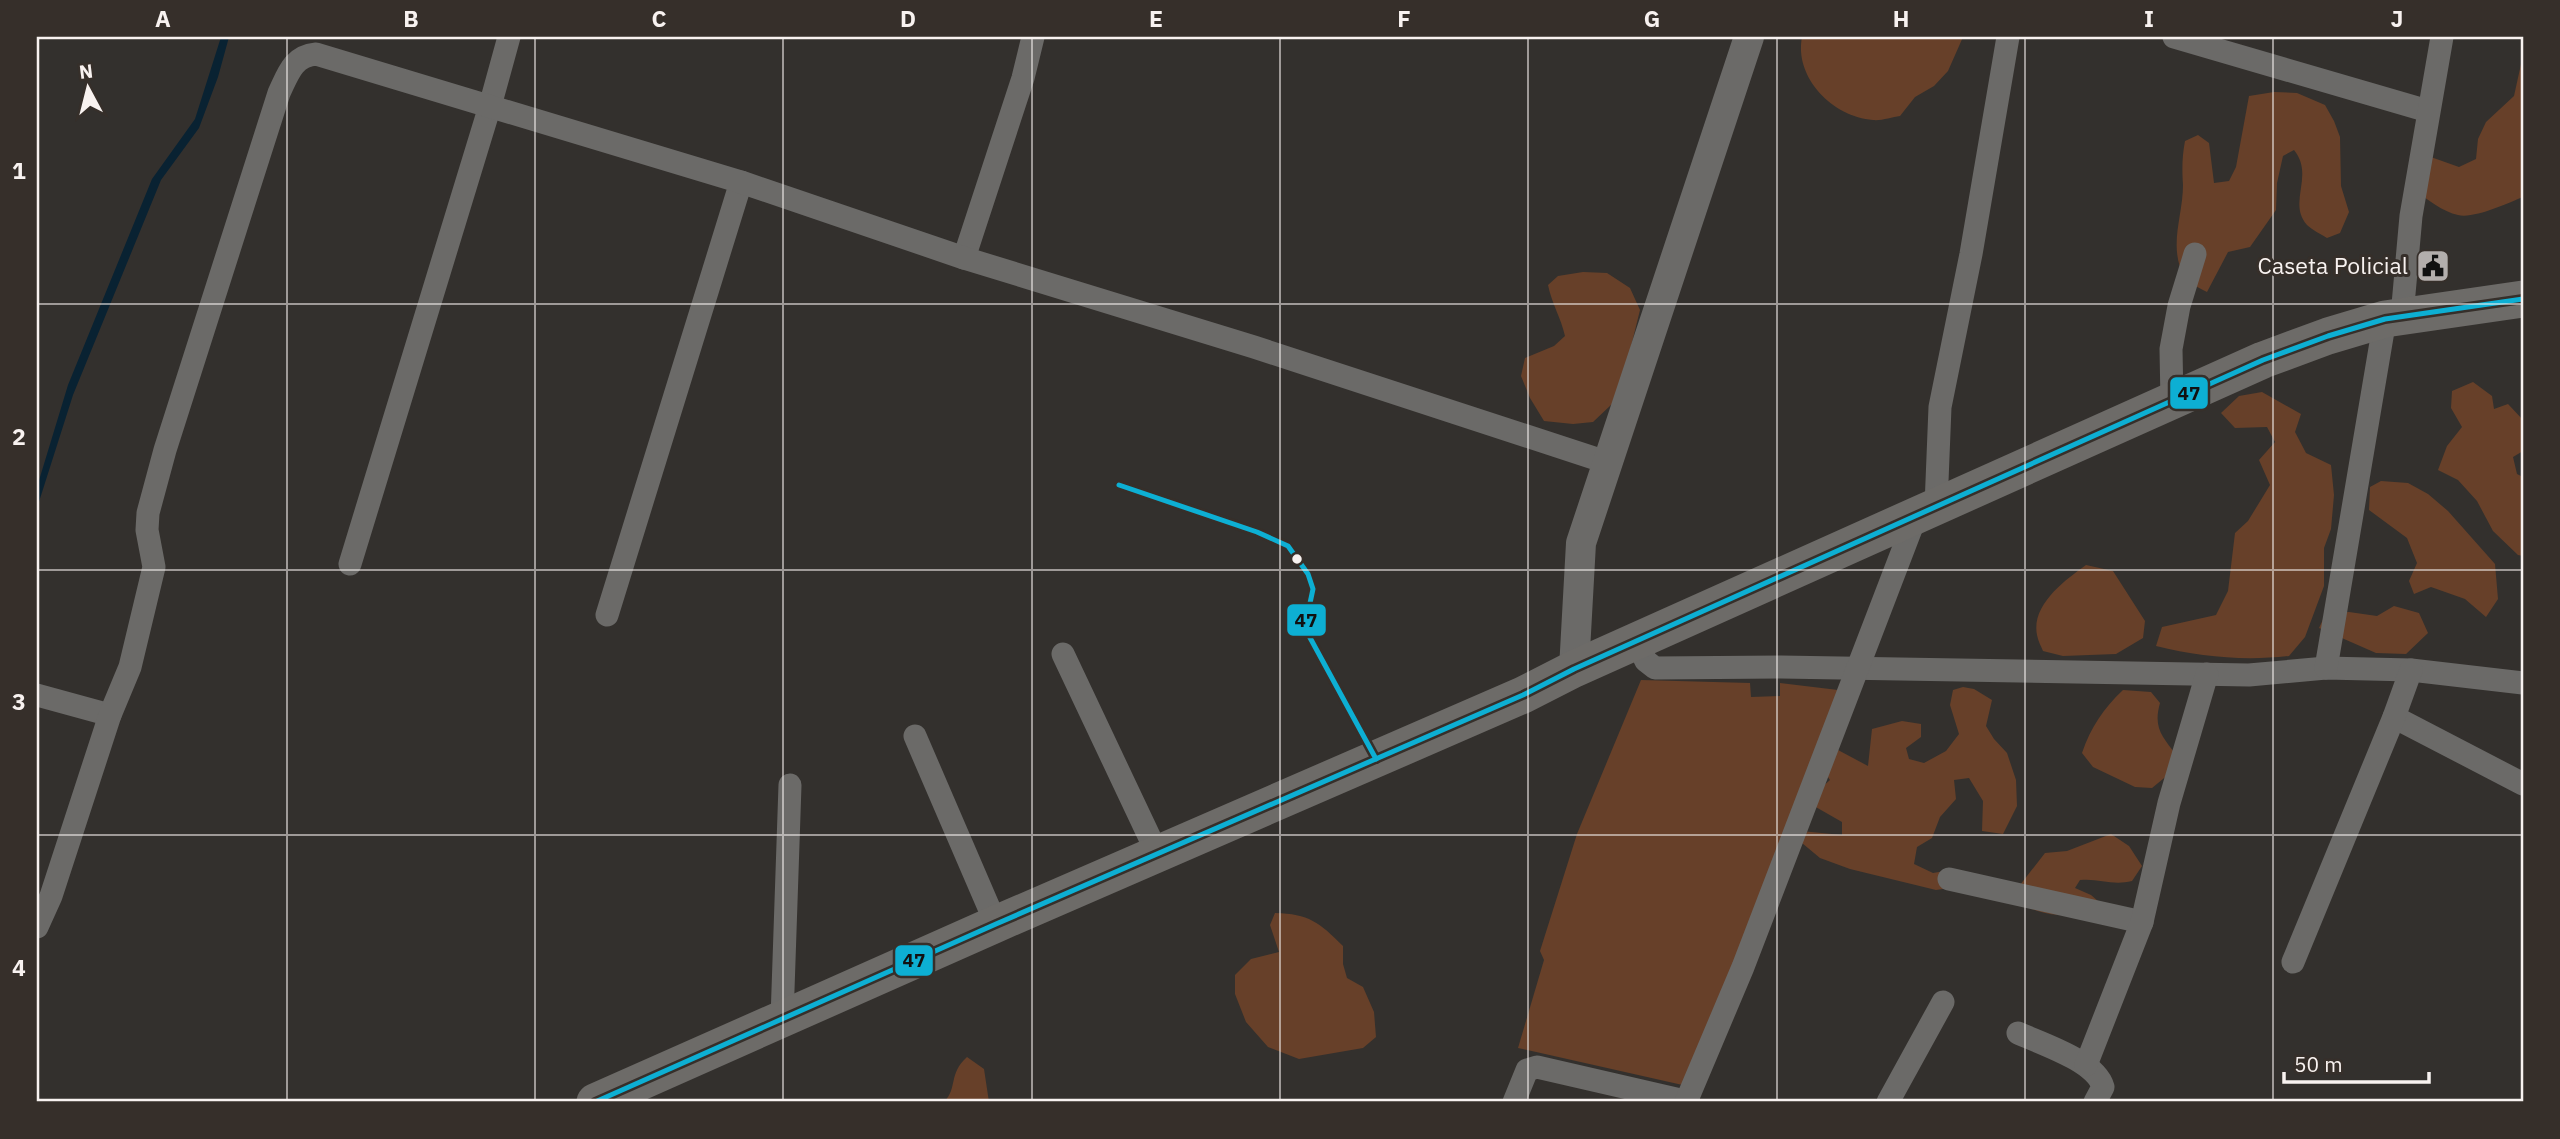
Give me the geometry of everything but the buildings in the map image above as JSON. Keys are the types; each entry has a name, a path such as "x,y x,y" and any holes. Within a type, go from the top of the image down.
{"main road":[{"path":"595,1102 1523,695 1574,669 2263,360 2328,336 2394,318 2523,299"}],"street":[{"path":"37,927 51,896 110,715 130,667 154,567 147,530 148,513 279,93 293,64 296,37"},
{"path":"350,564 491,106 509,37"},
{"path":"964,258 1023,78 1033,37"},
{"path":"1574,669 1581,542 1749,37"},
{"path":"1514,1102 1527,1070 1537,1067 1687,1102 1743,967 1856,670 1926,511 1940,407 1971,254 2008,37"},
{"path":"2174,37 2428,111"},
{"path":"2326,668 2394,318 2442,37"},
{"path":"293,64 305,55 316,54 491,106 741,182 964,258 1254,347 1606,462"},
{"path":"607,615 741,182"},
{"path":"2172,402 2171,349 2179,306 2195,254"},
{"path":"1636,641 1646,661 1656,668 1782,667 2249,675 2326,668 2410,670 2523,683"},
{"path":"1063,653 1158,855"},
{"path":"2293,961 2394,717 2410,670"},
{"path":"2087,1065 2142,922 2169,803 2207,674"},
{"path":"37,695 110,715"},
{"path":"2394,717 2523,784"},
{"path":"915,736 996,924"},
{"path":"782,1019 790,785"},
{"path":"1949,879 2142,922"},
{"path":"1888,1102 1943,1002"},
{"path":"2018,1032 2087,1065 2101,1078 2103,1087 2095,1102"}],"shaded area":[{"path":"1802,37 1963,37 1948,71 1934,86 1915,97 1900,116 1876,120 1844,112 1819,93 1804,67"},
{"path":"2523,55 2523,197 2491,210 2465,216 2435,205 2414,190 2428,156 2459,167 2476,159 2478,139 2486,122 2514,96"},
{"path":"2274,92 2297,93 2325,105 2340,137 2341,186 2349,212 2340,233 2327,238 2309,227 2299,207 2302,179 2300,160 2294,150 2283,156 2277,183 2276,210 2250,247 2228,252 2207,292 2187,279 2178,257 2177,237 2183,195 2182,163 2185,141 2198,135 2209,143 2214,183 2229,181 2236,167 2249,96"},
{"path":"1583,272 1607,273 1630,288 1640,310 1623,379 1612,404 1593,422 1573,424 1544,421 1521,376 1525,358 1554,346 1565,336 1548,285 1558,276"},
{"path":"2473,382 2492,396 2494,409 2508,404 2523,420 2523,451 2513,457 2517,474 2523,477 2523,556 2518,555 2493,531 2477,501 2458,480 2438,470 2447,446 2462,427 2451,408 2452,391"},
{"path":"2262,392 2301,414 2295,432 2306,453 2331,465 2334,495 2331,529 2324,548 2324,586 2305,637 2289,656 2222,657 2156,646 2162,627 2216,615 2228,591 2235,533 2248,521 2270,485 2259,460 2275,442 2267,427 2235,428 2221,413 2239,396"},
{"path":"2381,481 2408,483 2428,494 2448,511 2495,564 2498,599 2486,617 2465,599 2431,587 2414,594 2409,581 2417,563 2407,538 2369,510 2370,487"},
{"path":"2086,565 2113,571 2145,621 2143,638 2116,654 2063,656 2043,651 2037,635 2037,624 2044,604 2051,594"},
{"path":"2394,606 2419,613 2428,633 2406,654 2376,653 2319,628 2326,613 2349,612 2377,616"},
{"path":"1641,680 1750,683 1751,697 1780,696 1780,683 1838,690 1687,1086 1518,1048 1544,960 1540,951 1577,834"},
{"path":"1963,687 1974,689 1992,700 1986,726 2007,753 2016,780 2017,806 2003,834 1982,831 1983,801 1969,778 1954,780 1956,799 1940,817 1932,838 1917,847 1914,864 1933,873 1951,870 1956,887 1936,890 1850,869 1820,858 1802,843 1801,831 1842,835 1842,822 1814,806 1821,788 1830,780 1826,774 1823,742 1868,766 1872,729 1902,721 1921,724 1921,737 1906,748 1909,759 1924,763 1946,751 1959,734 1950,705 1953,690"},
{"path":"2123,690 2151,692 2160,703 2158,725 2177,756 2169,774 2152,788 2135,787 2093,767 2082,753 2098,719"},
{"path":"2111,834 2129,846 2142,866 2132,881 2118,883 2080,880 2075,888 2091,895 2105,907 2082,913 2054,915 2022,905 2020,885 2045,853 2067,851"},
{"path":"1275,913 1297,915 1313,921 1343,946 1343,964 1347,978 1363,987 1374,1012 1376,1037 1363,1048 1299,1059 1268,1047 1246,1022 1235,994 1235,975 1251,959 1279,952 1270,925"},
{"path":"967,1057 984,1069 989,1102 944,1102 951,1091 957,1069"}],"water":[{"path":"221,37 229,37 199,128 161,180 73,395 37,508 37,487 68,385 152,179 195,119"}],"transit line":[{"name":"47","path":"595,1102 1523,695 1574,669 2263,360 2385,319 2523,299"},
{"name":"47","path":"1119,485 1257,532 1288,546 1308,574 1313,589 1306,622 1308,634 1376,759"}],"place":[{"name":"Caseta Policial","path":"2433,266"}]}
